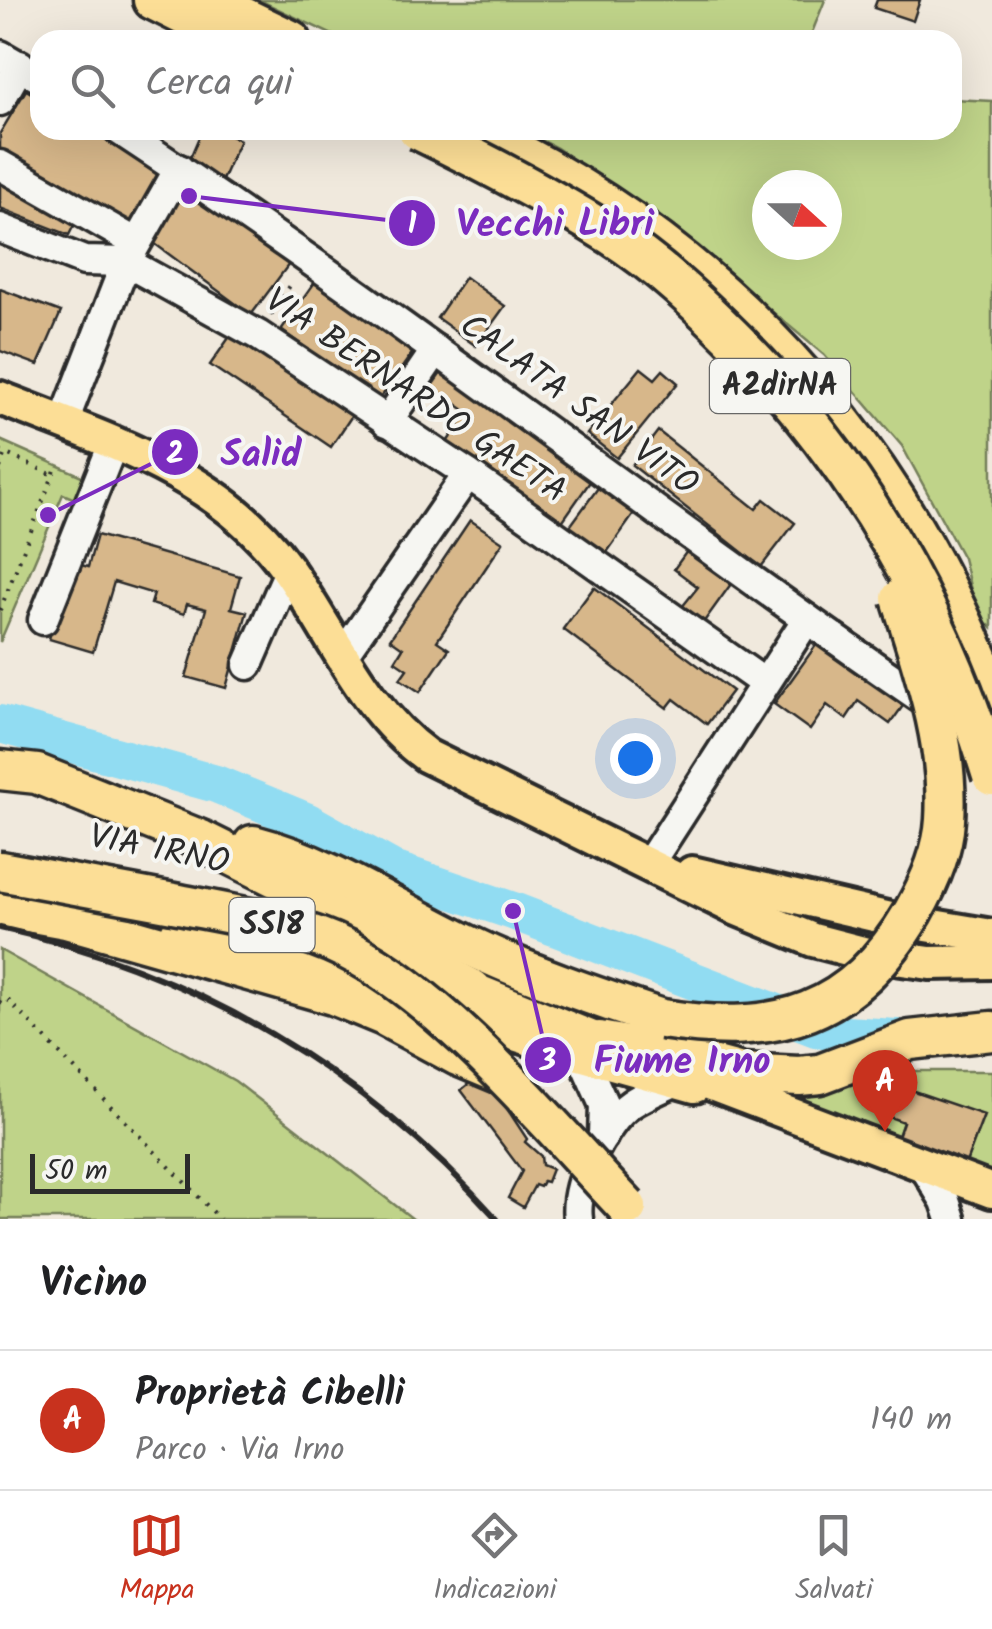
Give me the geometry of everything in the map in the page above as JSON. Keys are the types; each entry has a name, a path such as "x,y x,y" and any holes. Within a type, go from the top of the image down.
{"highway":[{"path":"153,0 213,30"},
{"path":"208,0 270,30"},
{"name":"A2dirNA","path":"439,140 489,164 612,236 676,284 805,414 872,510 933,618 992,776"},
{"name":"A2dirNA","path":"493,140 627,216 726,294 762,328 828,404 900,504 966,627 992,691"},
{"path":"195,837 246,843 285,853 535,975 662,1019 734,1025 778,1021 828,1003 864,979 894,944 934,872 945,824 940,744 926,677 872,510"},
{"path":"0,757 126,812 195,837 266,871 409,956 472,988"},
{"path":"0,770 38,774"},
{"name":"SS18","path":"0,871 237,915 346,949 414,995 500,1074 633,1215"},
{"path":"0,907 66,919 333,995 500,1074"},
{"path":"590,1047 676,1055 742,1073 799,1076 820,1074 910,1040 992,1031"}],"main road":[{"path":"0,398 170,469 226,504 256,532 288,571 386,719 427,756 734,908 813,940 867,954 930,963 992,962"},
{"name":"VIA IRNO","path":"0,861 260,911 472,988 590,1047 674,1082 748,1098"},
{"path":"648,864 891,918 992,936"},
{"name":"VIA IRNO","path":"0,895 242,948 590,1047 748,1098 992,1191"}],"street":[{"path":"0,101 20,66"},
{"name":"CALATA SAN VITO","path":"135,140 992,746"},
{"path":"0,164 130,252"},
{"path":"63,424 130,252 179,169"},
{"name":"VIA BERNARDO GAETA","path":"0,228 84,261 130,252 468,474 763,682"},
{"path":"387,422 436,350"},
{"path":"43,620 113,444"},
{"path":"343,656 468,474"},
{"path":"248,665 288,571"},
{"path":"648,864 807,618"},
{"path":"590,1047 604,1105 602,1142"},
{"path":"578,1219 584,1177 620,1114 631,1103 674,1082"},
{"path":"923,1166 945,1201 950,1219"}],"path":[{"path":"258,336 306,260"},
{"path":"0,468 3,452 53,474"},
{"path":"0,610 57,465"},
{"path":"0,1003 6,998 220,1219"}],"green space":[{"path":"259,0 825,0 813,30 322,30"},
{"path":"962,100 992,101 992,628 977,614 963,558 902,446 824,355 675,230 541,140 962,140"},
{"path":"0,440 84,477 75,499 63,494 0,642"},
{"path":"0,950 235,1081 413,1219 0,1219"},
{"path":"866,1071 992,1071 992,1179 964,1168 984,1116 903,1122 896,1142 808,1108 803,1091"}],"building":[{"path":"877,0 920,0 913,21 874,8"},
{"path":"26,90 30,92 30,140 108,140 169,177 133,236 0,154 0,133"},
{"path":"198,140 240,140 222,180 187,165"},
{"path":"0,177 77,219 69,235 0,208"},
{"path":"184,187 289,264 251,315 147,238"},
{"path":"465,277 505,306 476,346 437,318"},
{"path":"315,282 413,352 379,400 281,330"},
{"path":"0,289 61,312 38,365 0,351"},
{"path":"233,332 353,414 331,447 210,365"},
{"path":"641,368 655,379 663,370 678,383 617,458 587,434"},
{"path":"444,369 594,476 559,526 445,445 468,412 431,387"},
{"path":"658,431 756,509 764,499 795,523 761,567 632,465"},
{"path":"603,481 639,507 605,555 568,529"},
{"path":"470,520 503,542 437,641 449,649 420,692 400,679 407,669 395,661 403,648 390,639"},
{"path":"97,535 240,576 231,608 247,612 226,688 186,677 206,609 187,604 184,614 151,604 154,594 114,582 93,652 49,639 71,562 88,567"},
{"path":"687,551 731,584 703,623 682,607 698,587 674,569"},
{"path":"594,587 732,691 707,724 674,699 667,708 563,629"},
{"path":"819,641 905,703 890,724 858,701 846,719 827,705 810,730 774,704"},
{"path":"476,1078 490,1083 527,1139 525,1142 541,1156 542,1165 552,1169 547,1182 543,1181 540,1187 535,1185 523,1207 508,1198 522,1171 461,1090"},
{"path":"899,1086 984,1115 964,1168 896,1142 903,1122 887,1116"}],"waterway":[{"path":"0,724 216,784 308,822 396,871 513,911 816,1028 844,1035 915,1039"}],"railway":[{"path":"0,928 141,971 272,1034 391,1117 497,1219"}],"place":[{"name":"Vecchi Libri","path":"189,196"},
{"name":"Salid","path":"48,515"},
{"name":"Fiume Irno","path":"513,911"},
{"name":"Proprietà Cibelli","path":"885,1132"}]}
